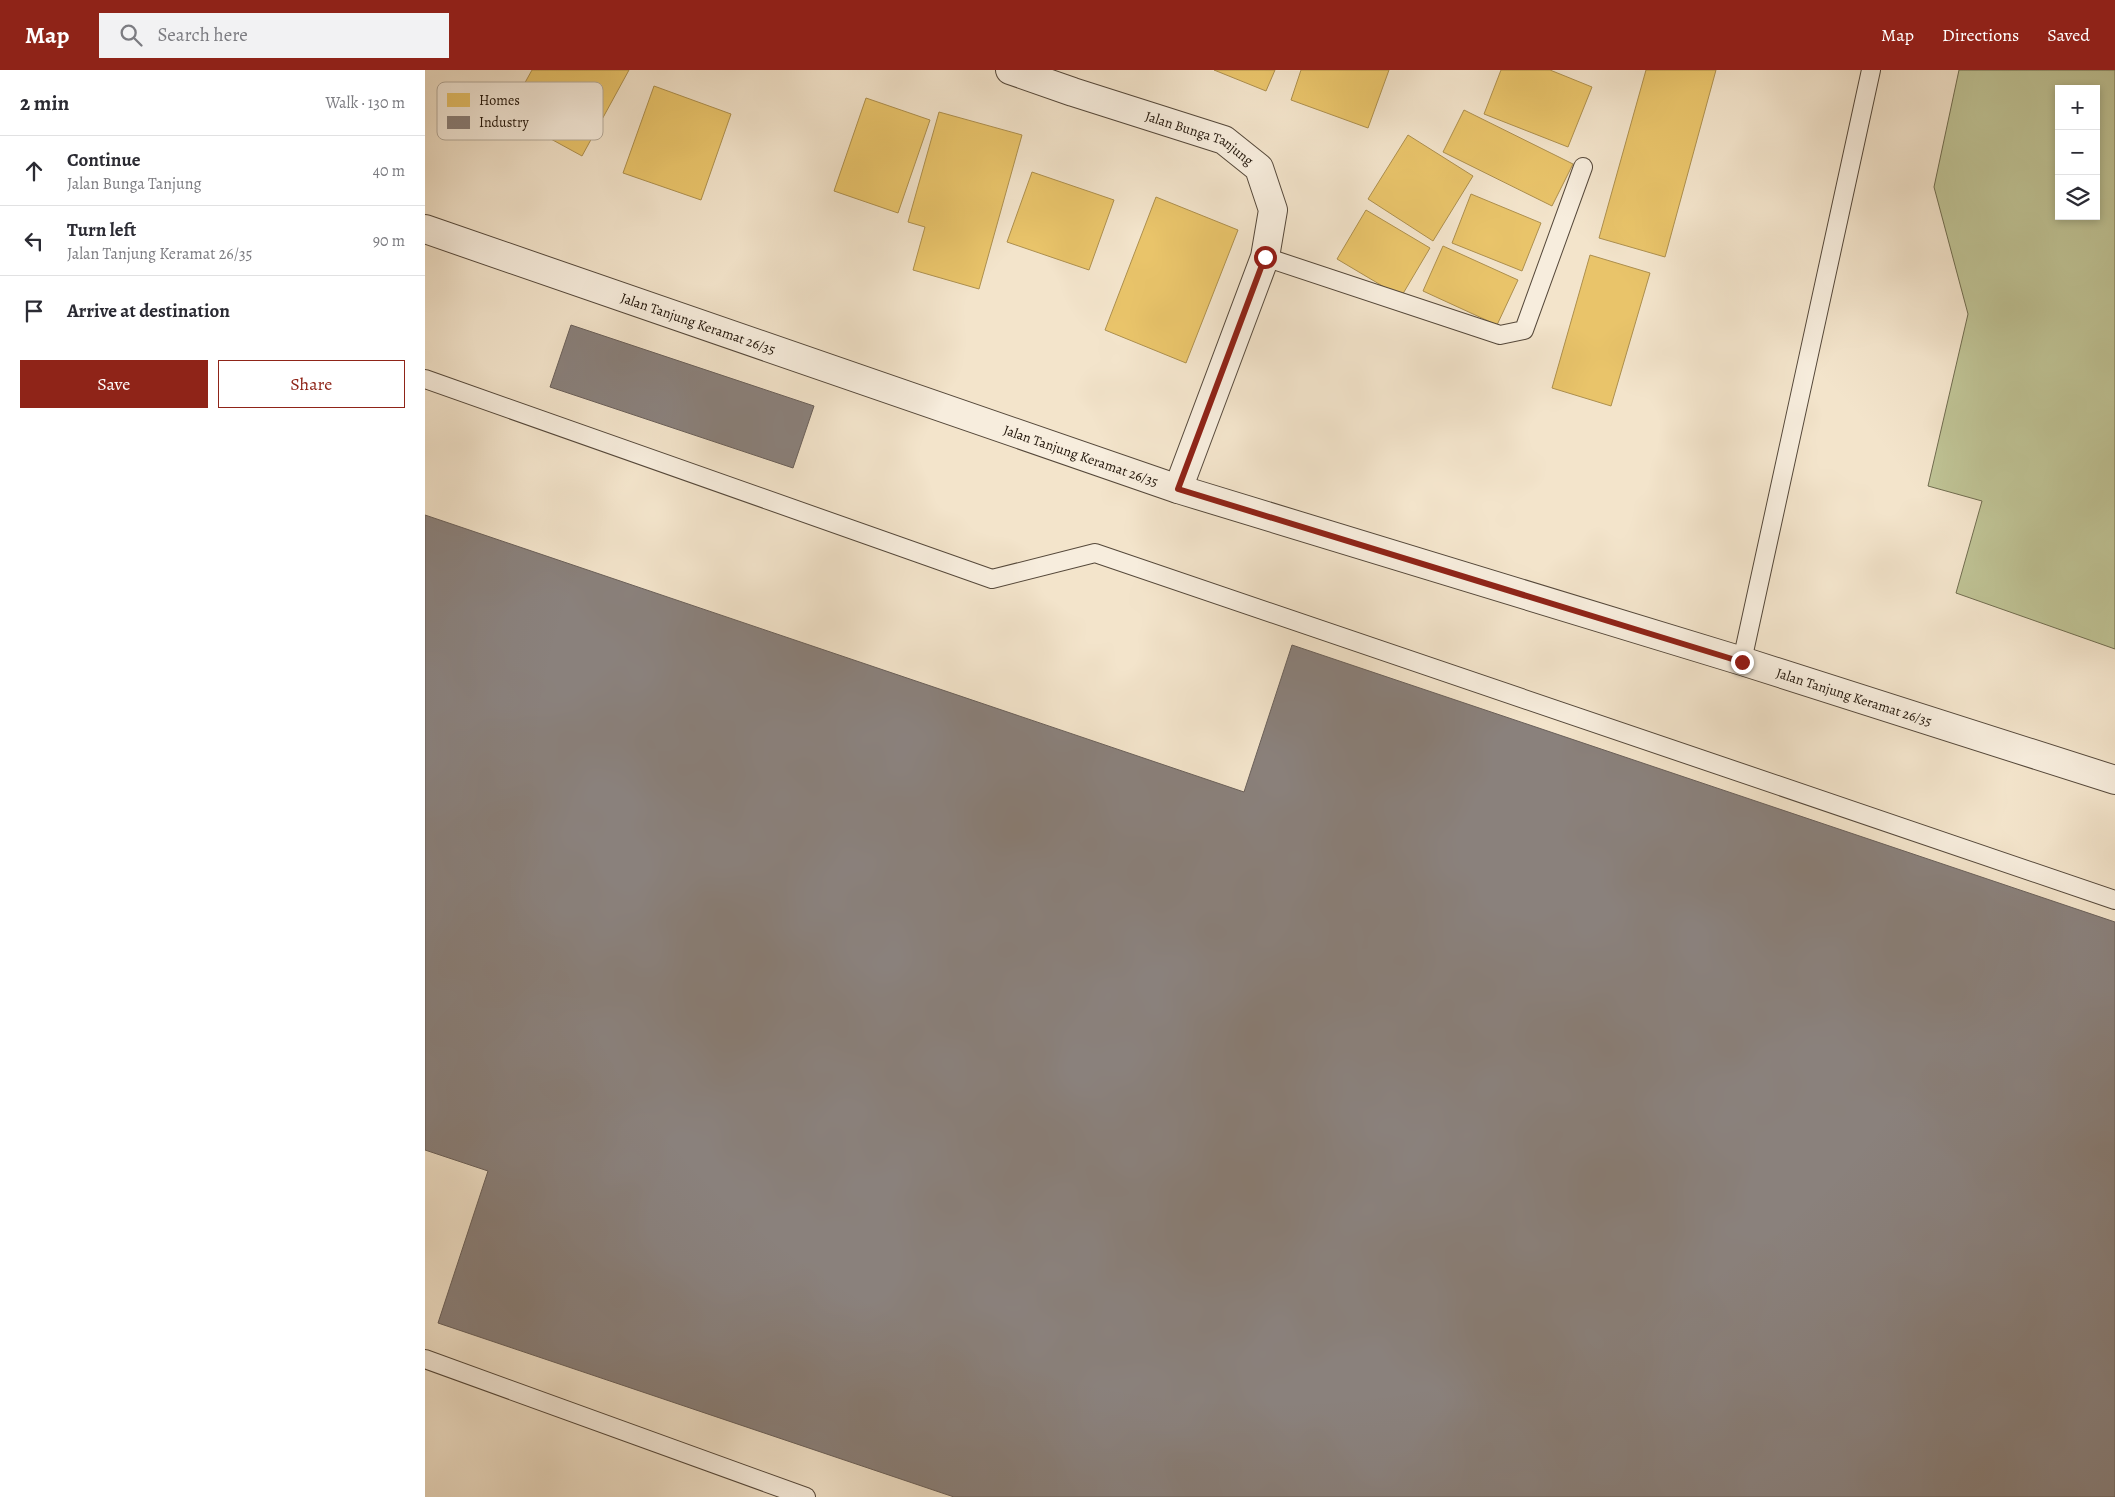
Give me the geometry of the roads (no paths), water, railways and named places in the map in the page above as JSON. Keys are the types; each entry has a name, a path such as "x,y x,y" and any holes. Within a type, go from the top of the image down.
{"street":[{"name":"Jalan Bunga Tanjung","path":"1010,70 1076,81 1224,140 1259,168 1273,210 1265,257 1178,489"},
{"name":"Jalan Tanjung Keramat 26/35","path":"425,229 1178,489 1742,662 2115,780"}],"lane":[{"path":"1742,662 1871,70"},
{"path":"1265,257 1500,336 1524,330 1583,168"},
{"path":"425,379 992,579 1095,553 2115,900"},
{"path":"425,1359 806,1497"}]}
